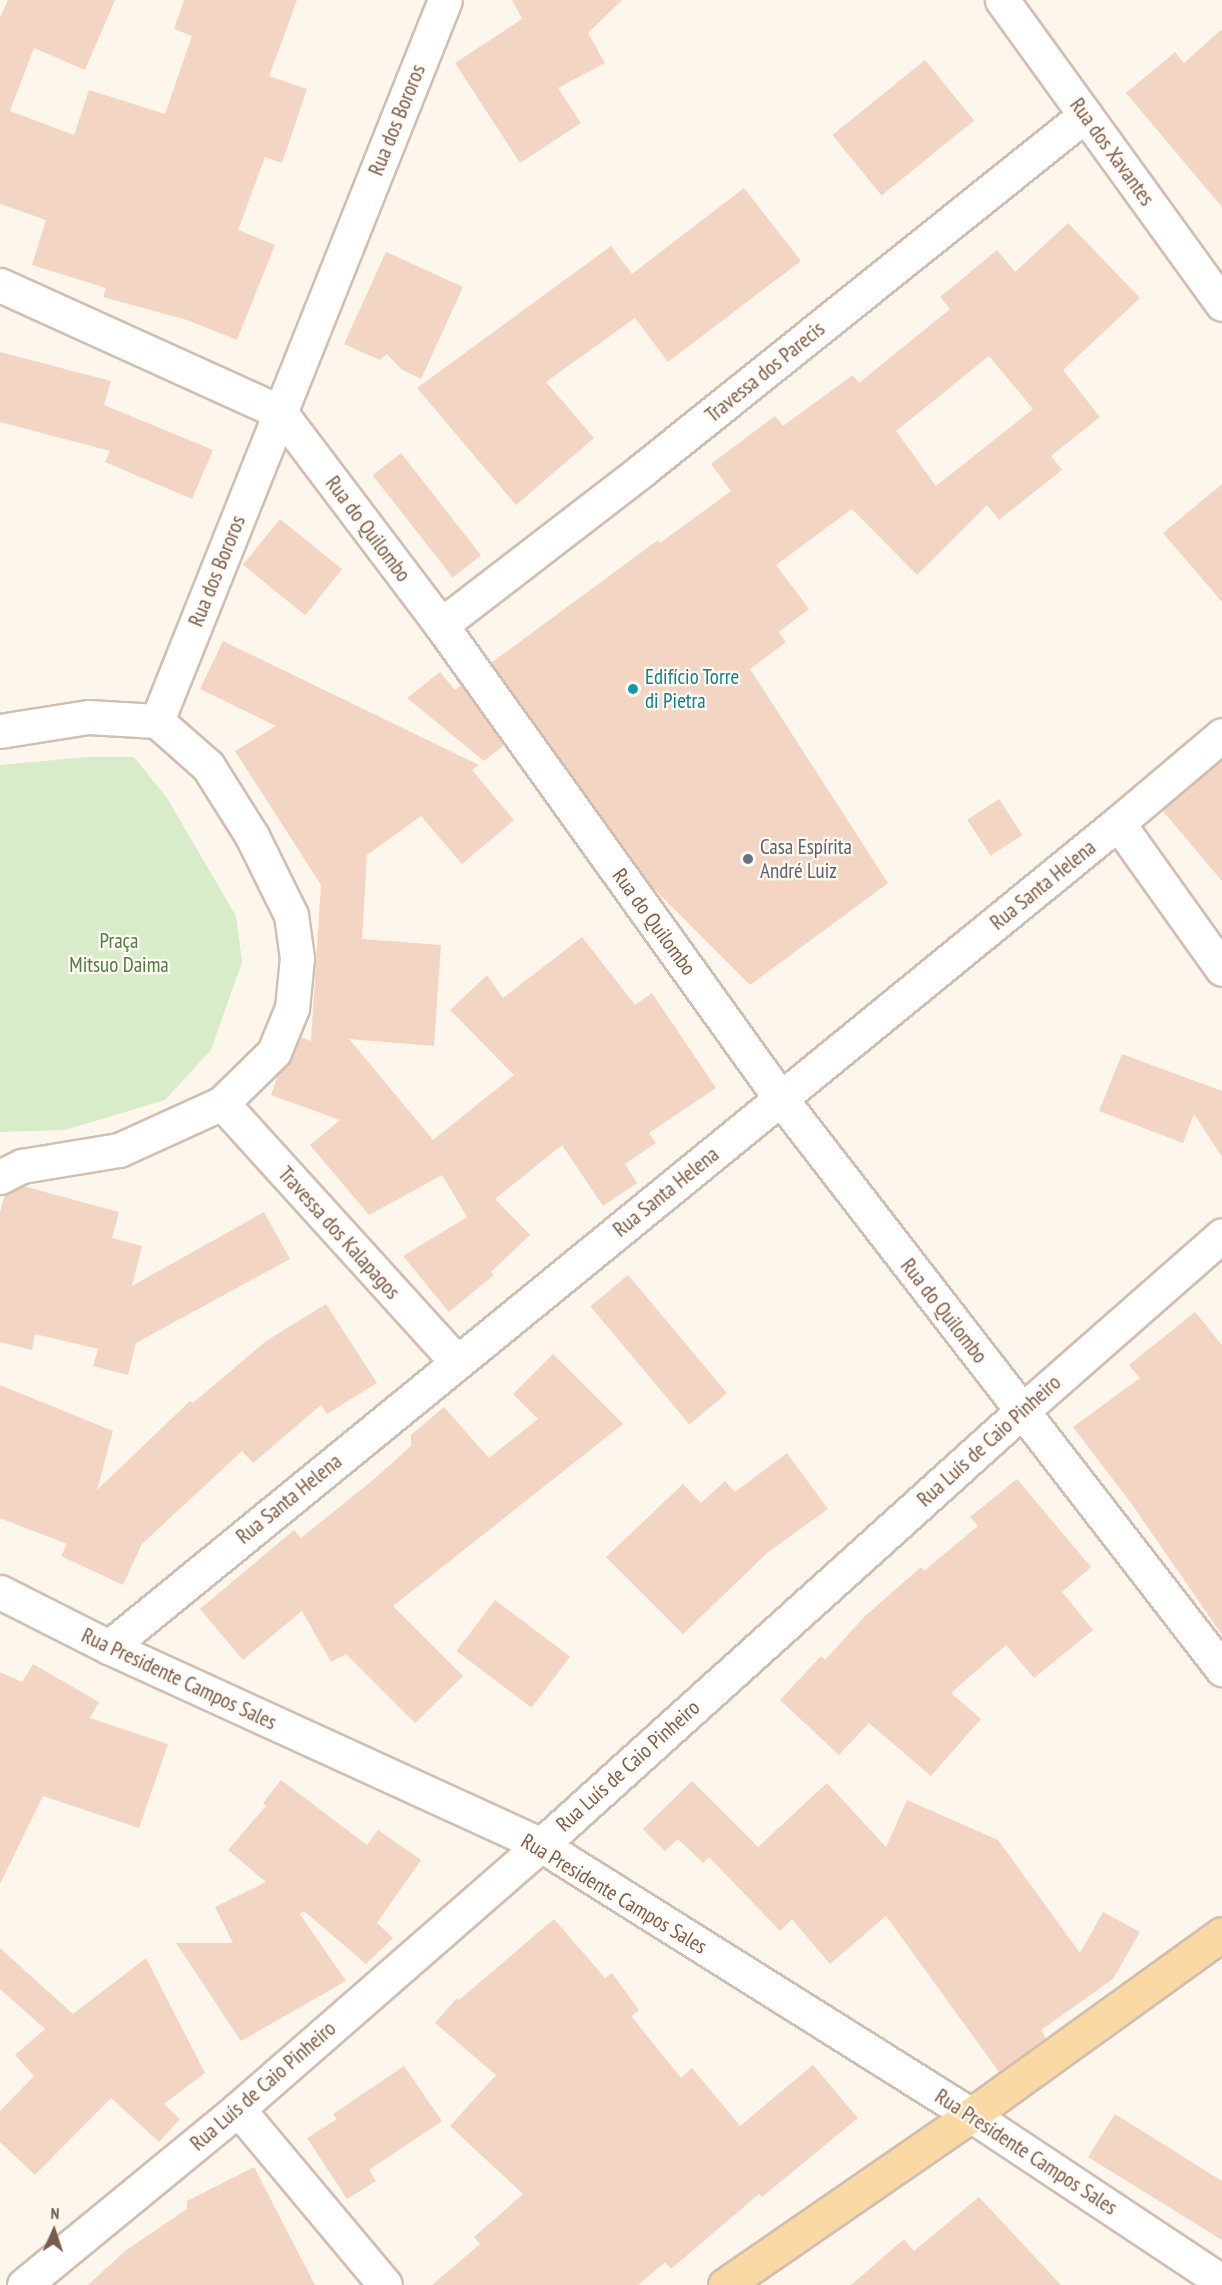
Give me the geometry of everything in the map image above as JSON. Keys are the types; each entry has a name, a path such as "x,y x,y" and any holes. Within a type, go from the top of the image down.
{"main road":[{"path":"725,2285 971,2115 1222,1934"}],"street":[{"name":"Rua dos Bororos","path":"157,721 445,0"},
{"name":"Rua dos Xavantes","path":"1002,0 1222,304"},
{"name":"Travessa dos Parecis","path":"441,625 652,463 1085,115"},
{"name":"Rua do Quilombo","path":"0,285 280,412 441,625 781,1099 1222,1669"},
{"path":"0,731 88,717 157,721 208,766 252,836 291,915 297,958 292,1008 274,1052 222,1103 119,1150 22,1166 0,1177"},
{"name":"Rua Santa Helena","path":"108,1647 781,1099 1222,735"},
{"path":"1118,823 1222,969"},
{"name":"Travessa dos Kalapagos","path":"222,1103 457,1362"},
{"name":"Rua Luís de Caio Pinheiro","path":"24,2285 238,2109 541,1845 1022,1411 1222,1235"},
{"name":"Rua Presidente Campos Sales","path":"0,1592 108,1647 541,1845 971,2115 1222,2282"},
{"path":"238,2109 385,2285"}],"green space":[{"name":"Praça Mitsuo Daima","path":"87,757 134,757 167,798 236,916 242,962 211,1050 165,1100 65,1130 0,1132 0,765"}],"building":[{"path":"8,0 115,0 85,70 34,48 10,111 74,135 89,90 165,114 192,36 174,29 184,0 297,0 269,76 307,89 282,163 265,157 238,230 275,245 237,340 187,320 103,297 106,288 32,265 46,220 0,204 0,18"},
{"path":"512,0 622,0 588,33 605,63 558,88 581,123 520,163 455,63 522,19"},
{"path":"1222,29 1222,207 1126,93 1175,52 1184,63"},
{"path":"925,60 974,121 882,196 833,135"},
{"path":"744,188 801,261 668,362 635,318 546,382 594,438 516,505 417,388 611,246 632,274"},
{"path":"1068,223 1140,298 1063,370 1100,417 1051,456 1062,470 999,520 987,505 917,575 852,509 776,565 809,609 779,632 786,642 750,669 888,883 750,985 651,886 491,663 658,540 660,543 731,491 711,464 775,416 783,426 853,375 859,383 950,309 940,297 997,250 1015,272","holes":["989,356 1033,409 936,486 896,431"]},
{"path":"386,252 463,287 421,379 401,369 387,354 380,360 344,344"},
{"path":"0,352 111,381 104,405 213,450 192,499 105,462 110,451 0,422"},
{"path":"401,453 481,555 453,578 373,475"},
{"path":"1222,484 1222,602 1163,533"},
{"path":"280,519 342,569 305,615 243,565"},
{"path":"223,641 479,765 472,770 514,820 462,864 421,816 367,855 362,939 441,945 434,1046 349,1039 433,1140 514,1075 450,1010 487,975 503,998 582,937 635,1005 652,993 716,1088 649,1133 656,1143 625,1164 637,1183 603,1206 562,1145 495,1199 530,1235 491,1272 494,1275 449,1312 403,1256 467,1217 442,1175 369,1215 310,1145 340,1120 271,1095 278,1075 291,1059 300,1037 311,1041 321,885 235,751 276,726 200,689"},
{"path":"440,672 455,690 461,685 504,745 484,761 407,698"},
{"path":"1222,760 1222,881 1162,810"},
{"path":"999,799 1022,835 991,856 967,820"},
{"path":"1122,1054 1222,1091 1222,1157 1194,1114 1183,1143 1099,1111"},
{"path":"23,1186 119,1212 112,1238 142,1246 132,1286 264,1212 290,1259 136,1343 128,1375 93,1366 98,1349 35,1334 32,1350 0,1342 0,1212 5,1195"},
{"path":"628,1275 727,1393 689,1424 590,1306"},
{"path":"326,1304 377,1383 327,1414 321,1405 253,1463 242,1451 142,1544 123,1585 61,1556 67,1544 0,1518 0,1385 113,1431 97,1490 190,1401 193,1403 266,1341"},
{"path":"1195,1312 1222,1345 1222,1635 1131,1503 1073,1427 1140,1378 1129,1365"},
{"path":"553,1354 623,1424 393,1606 463,1676 415,1723 346,1654 331,1662 302,1611 243,1660 200,1609 294,1530 301,1538 373,1480 411,1446 411,1435 444,1407 489,1458 538,1419 513,1394"},
{"path":"787,1453 828,1509 767,1553 683,1634 606,1557 683,1484 701,1503 725,1481 735,1492"},
{"path":"1017,1479 1091,1567 1062,1592 1093,1630 1034,1678 1006,1645 951,1693 981,1719 931,1776 869,1723 839,1755 780,1700 821,1656 825,1660 865,1616 921,1567 924,1571 978,1526 970,1517"},
{"path":"495,1600 570,1657 532,1708 456,1651"},
{"path":"33,1664 99,1702 90,1718 168,1744 139,1828 43,1796 0,1884 0,1672 22,1682"},
{"path":"281,1780 367,1845 378,1830 421,1860 377,1923 393,1938 366,1964 304,1911 300,1914 346,1981 241,2041 176,1943 233,1943 215,1907 266,1882 228,1850 266,1806 263,1803"},
{"path":"692,1781 758,1847 827,1783 886,1847 907,1800 998,1840 1080,1953 1103,1912 1140,1932 1113,1979 1041,2030 1046,2038 999,2072 886,1916 830,1964 792,1919 780,1931 709,1857 703,1863 678,1839 665,1851 643,1829"},
{"path":"554,1919 605,1978 612,1973 639,2010 631,2016 681,2078 692,2068 740,2126 813,2065 858,2118 762,2197 759,2194 671,2269 665,2262 638,2285 432,2285 480,2244 474,2237 523,2194 450,2126 496,2075 435,2023 457,1998 459,2000"},
{"path":"0,1948 73,2014 146,1958 205,2073 164,2104 180,2119 159,2142 111,2098 35,2175 0,2142 0,2111 34,2076 15,2055 45,2029 0,1989"},
{"path":"404,2066 442,2121 369,2170 376,2181 347,2199 307,2138 337,2119 333,2114"},
{"path":"1115,2114 1222,2181 1222,2240 1088,2157"},
{"path":"254,2167 315,2285 88,2285 125,2251 187,2209 187,2201"},
{"path":"979,2197 1061,2285 851,2285 904,2239 914,2251"}],"place":[{"name":"Edifício Torre di Pietra","path":"633,689"},
{"name":"Casa Espírita André Luiz","path":"748,859"}]}
